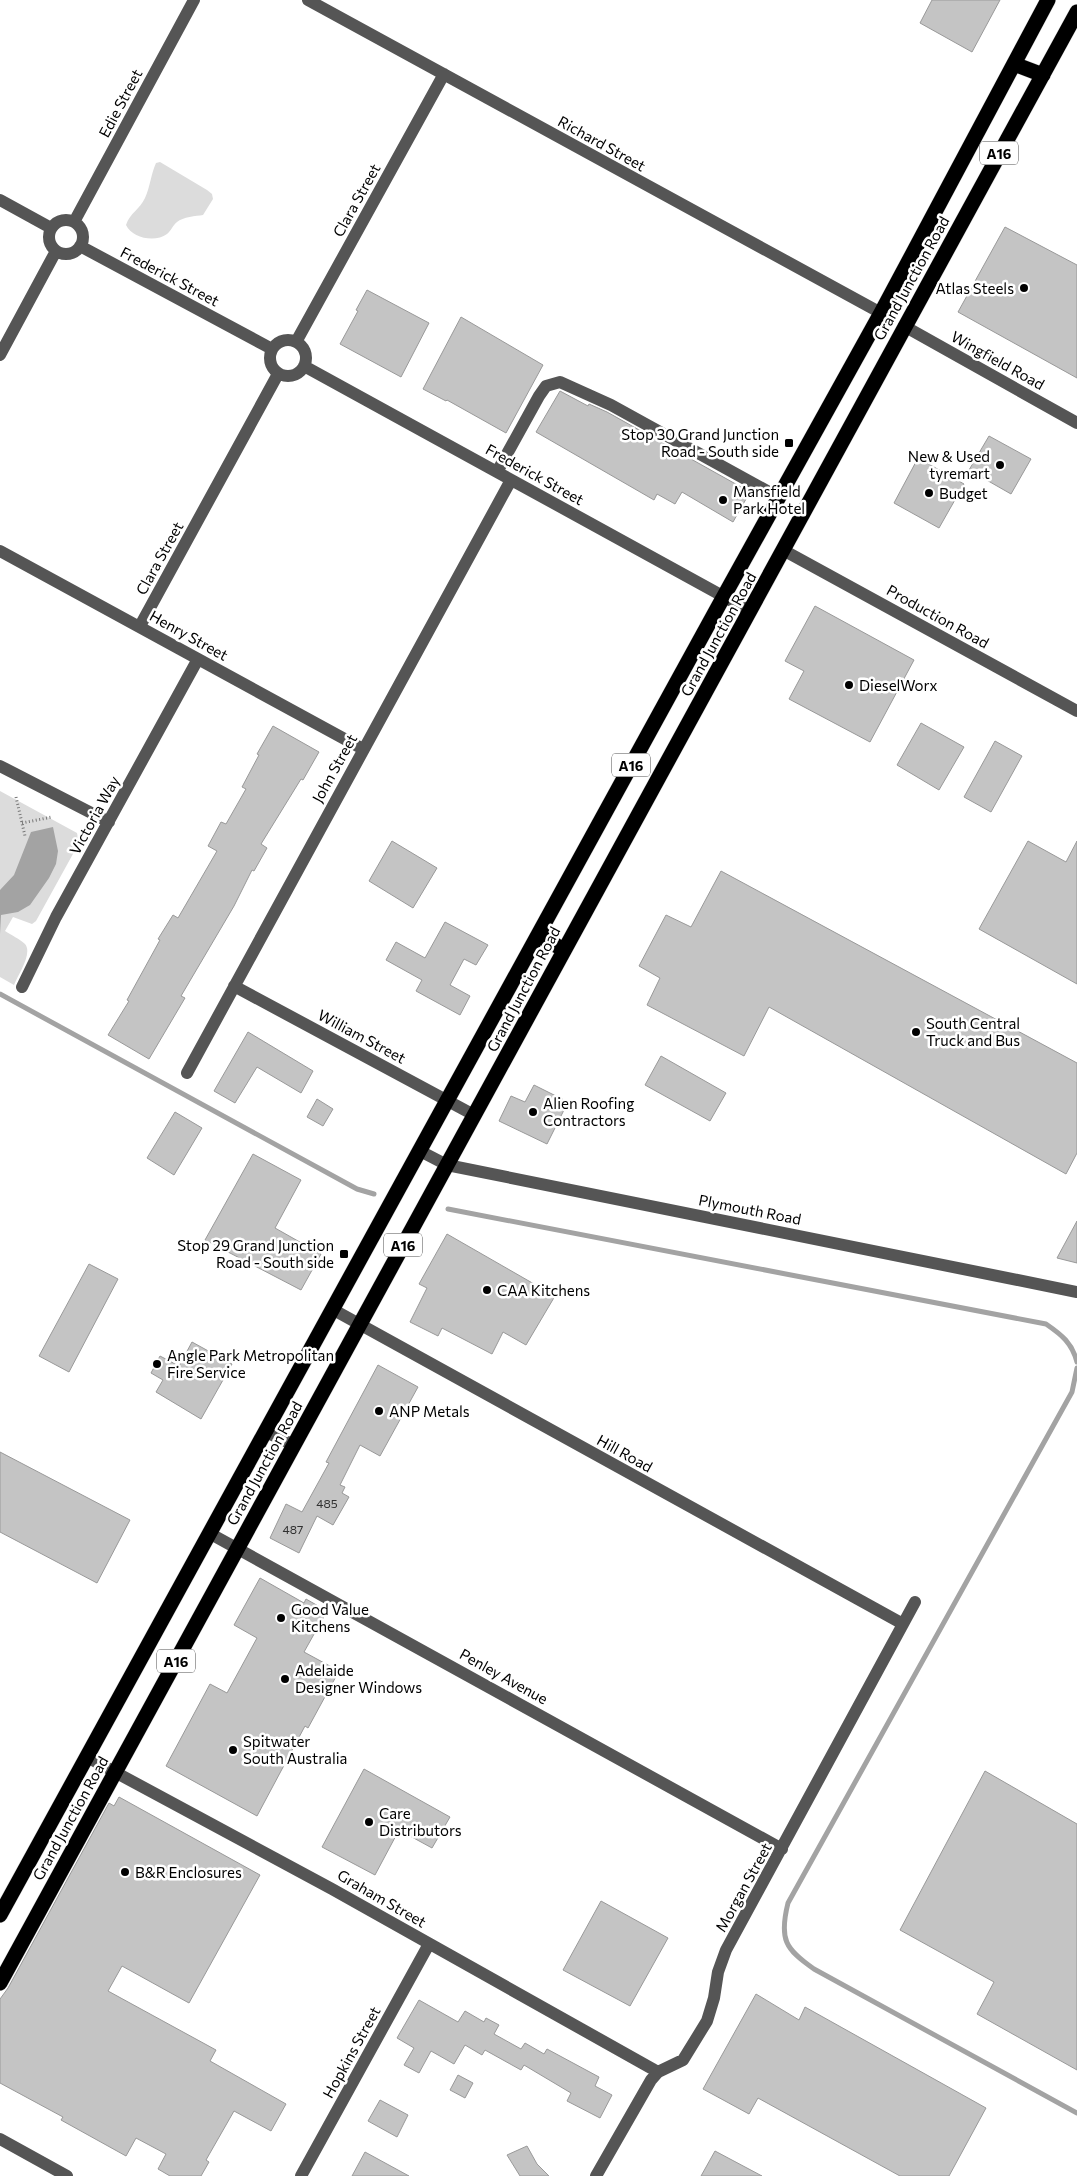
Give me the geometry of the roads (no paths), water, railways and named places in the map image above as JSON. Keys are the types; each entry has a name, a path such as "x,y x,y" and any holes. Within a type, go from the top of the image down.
{"highway":[{"name":"Grand Junction Road","path":"0,1915 778,497 881,314 1048,0"},
{"name":"Grand Junction Road","path":"0,1983 1077,12"},
{"path":"1014,64 1043,75"},
{"path":"881,314 904,326"},
{"path":"538,935 564,950"}],"street":[{"name":"Edie Street","path":"74,222 194,0"},
{"name":"Richard Street","path":"308,0 881,314"},
{"name":"Clara Street","path":"296,342 444,74"},
{"path":"0,200 51,228"},
{"path":"62,220 74,222 82,232 80,246 74,252 68,254 56,251 48,241 51,228 62,220"},
{"name":"Frederick Street","path":"80,246 272,349"},
{"path":"0,355 56,251"},
{"name":"Wingfield Road","path":"904,326 1077,423"},
{"path":"283,340 296,342 305,351 304,366 300,372 293,376 286,377 278,374 270,364 272,349 283,340"},
{"name":"Frederick Street","path":"304,366 750,611"},
{"name":"Clara Street","path":"140,626 278,374"},
{"path":"497,472 546,386 560,382 611,405 778,497"},
{"name":"John Street","path":"187,1073 511,480"},
{"name":"Production Road","path":"783,550 1077,711"},
{"name":"Henry Street","path":"0,551 363,749"},
{"name":"Victoria Way","path":"22,987 56,916 198,660"},
{"path":"0,766 109,822"},
{"name":"William Street","path":"234,986 474,1115"},
{"name":"Plymouth Road","path":"420,1151 447,1165 1077,1292"},
{"name":"Hill Road","path":"332,1309 903,1624"},
{"path":"266,1432 294,1445"},
{"name":"Penley Avenue","path":"210,1533 782,1849"},
{"name":"Morgan Street","path":"596,2176 641,2095 658,2072 683,2060 707,2021 714,1998 718,1972 726,1950 915,1602"},
{"name":"Graham Street","path":"86,1757 332,1889 658,2072"},
{"name":"Hopkins Street","path":"301,2176 429,1944"},
{"path":"0,2139 67,2176"}],"waterway":[{"path":"0,994 357,1189 374,1194"},
{"path":"448,1209 1046,1324 1066,1340 1077,1362"},
{"path":"1077,1368 1072,1392 788,1903 784,1926 787,1942 791,1949 814,1969 1077,2113"}],"place":[{"name":"Atlas Steels","path":"1024,288"},
{"name":"Stop 30 Grand Junction Road - South side","path":"789,443"},
{"name":"New & Used tyremart","path":"1000,465"},
{"name":"Budget","path":"929,493"},
{"name":"Mansfield Park Hotel","path":"723,500"},
{"name":"DieselWorx","path":"849,685"},
{"name":"South Central Truck and Bus","path":"916,1032"},
{"name":"Alien Roofing Contractors","path":"533,1112"},
{"name":"Stop 29 Grand Junction Road - South side","path":"344,1254"},
{"name":"CAA Kitchens","path":"487,1290"},
{"name":"Angle Park Metropolitan Fire Service","path":"157,1364"},
{"name":"ANP Metals","path":"379,1411"},
{"name":"Good Value Kitchens","path":"281,1618"},
{"name":"Adelaide Designer Windows","path":"285,1679"},
{"name":"Spitwater South Australia","path":"233,1750"},
{"name":"Care Distributors","path":"369,1822"},
{"name":"B&R Enclosures","path":"125,1872"}]}
